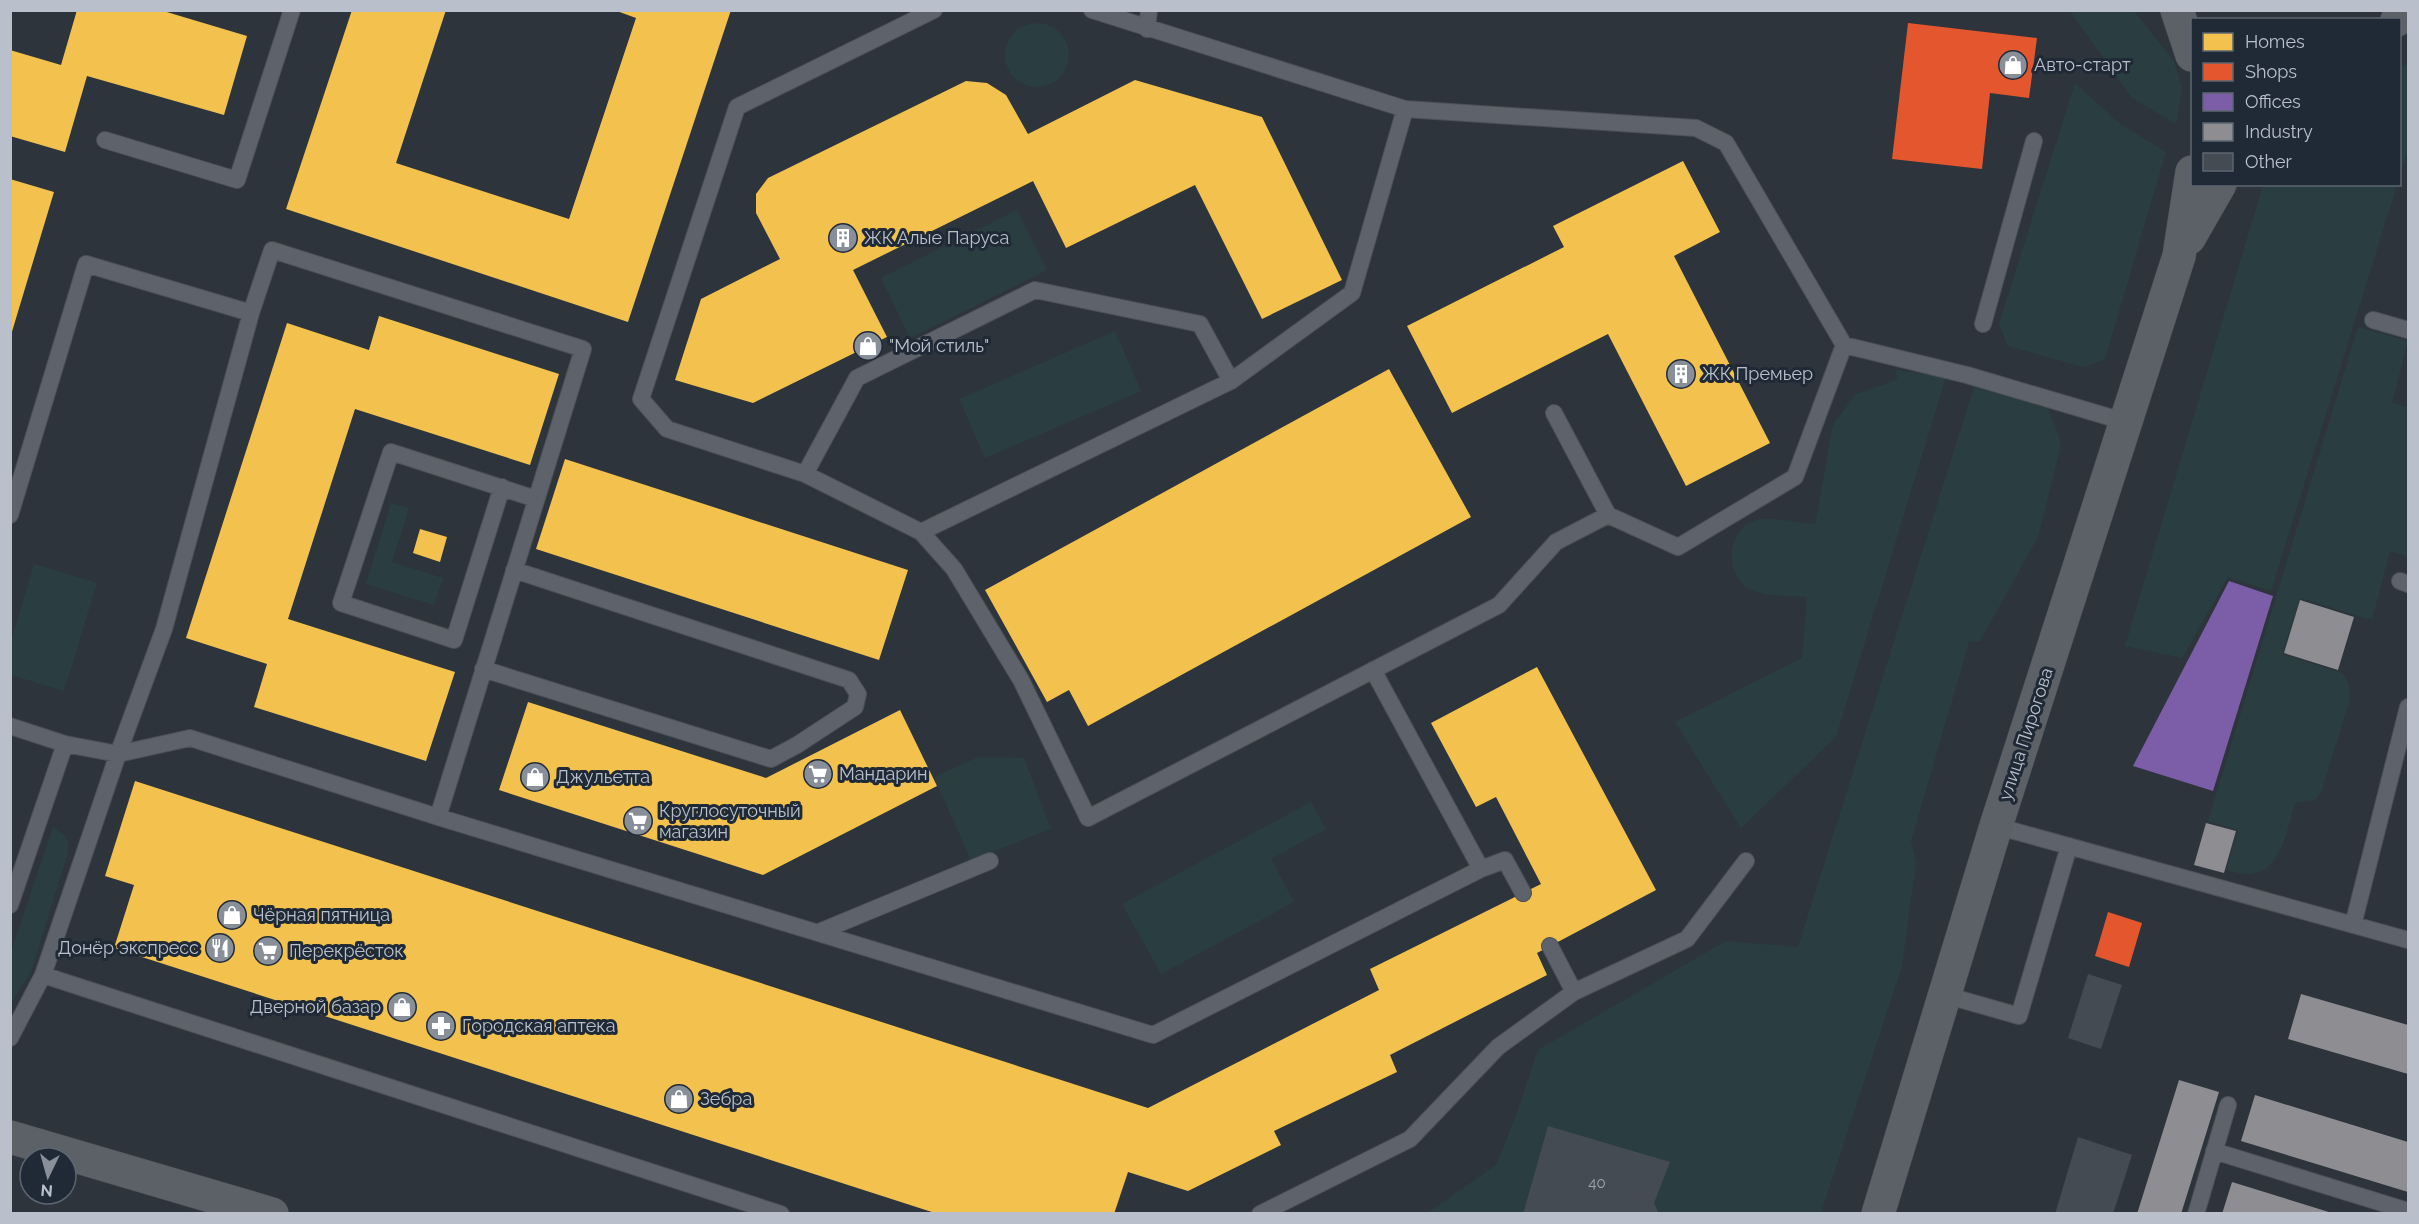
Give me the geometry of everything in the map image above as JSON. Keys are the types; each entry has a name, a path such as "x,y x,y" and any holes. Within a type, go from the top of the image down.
{"main road":[{"path":"2177,10 2191,49"},
{"name":"улица Пирогова","path":"1878,1214 1996,826 2179,256 2191,184"},
{"name":"улица Пирогова","path":"2179,256 2219,186"},
{"path":"10,1137 272,1214"}],"lane":[{"path":"105,140 237,180 292,10"},
{"path":"934,10 737,107 641,399 667,429 805,474 921,532 954,568 1021,680 1088,818 1499,605 1556,542 1608,515"},
{"path":"1092,10 1405,109 1696,128 1726,143 1844,345 1967,375 2126,422"},
{"path":"1147,29 1149,10"},
{"path":"921,532 1231,381 1352,293 1405,109"},
{"path":"1983,324 2034,141"},
{"path":"10,1038 43,975 117,754 164,629 251,313 272,250 583,349 438,817"},
{"path":"10,515 86,264 251,313"},
{"path":"805,474 857,378 1035,290 1200,324 1231,381"},
{"path":"2373,320 2409,330"},
{"path":"1554,414 1608,515 1678,547 1795,477 1844,345"},
{"path":"502,487 454,640 341,603 391,452 502,487 536,499"},
{"path":"483,669 771,759 855,707 858,694 849,680 514,570"},
{"path":"1373,669 1481,869"},
{"path":"2353,925 2409,707"},
{"path":"10,726 65,744 117,754 190,738 438,817 1153,1035 1481,869 1505,860 1522,893"},
{"path":"10,905 65,744"},
{"path":"1996,826 2409,940"},
{"path":"1945,994 2019,1016 2069,846"},
{"path":"819,932 990,861"},
{"path":"1260,1214 1410,1139 1498,1047 1574,992 1687,939 1746,861"},
{"path":"1550,946 1574,992"},
{"path":"43,975 781,1214"},
{"path":"2196,1214 2228,1105"},
{"path":"2214,1150 2409,1211"}],"green space":[{"path":"2070,11 2134,11 2174,61 2182,88 2176,124 2132,98"},
{"path":"1037,23 1055,29 1063,37 1069,55 1063,73 1055,81 1037,87 1019,81 1011,73 1005,55 1011,37 1019,29"},
{"path":"2408,63 2408,154 2401,173 2401,66"},
{"path":"2075,83 2119,123 2166,152 2105,359 2083,367 2008,346 1999,324"},
{"path":"2263,186 2397,186 2271,591 2228,577 2182,658 2125,646"},
{"path":"1017,210 1047,270 910,338 881,278"},
{"path":"2358,327 2408,341 2392,403 2408,407 2408,556 2390,551 2372,620 2300,598 2282,654 2342,673 2348,682 2350,699 2322,790 2315,800 2295,803 2280,849 2275,859 2267,867 2257,873 2238,873 2226,870 2238,830 2208,821"},
{"path":"1115,331 1141,391 985,458 959,399"},
{"path":"1896,370 1946,377 1836,737 1741,828 1675,722 1802,658 1807,597 1766,594 1744,585 1733,566 1733,545 1737,535 1753,521 1777,519 1815,525 1833,425 1856,394 1897,380"},
{"path":"1974,387 2047,408 2061,445 2038,537 1980,641 1969,642 1911,842 1916,863 1902,966 1821,1213 1426,1214 1496,1165 1516,1116 1538,1050 1726,941 1798,947"},
{"path":"391,503 409,508 392,562 443,578 434,605 366,584"},
{"path":"34,564 97,583 64,691 11,675 11,642"},
{"path":"978,757 1024,758 1051,829 971,860 934,777"},
{"path":"1311,802 1326,829 1271,859 1294,902 1161,974 1122,904"},
{"path":"53,827 68,842 67,856 31,972 11,1003 11,952"}],"building: Homes":[{"path":"77,10 160,10 247,36 224,115 87,76 65,152 10,136 10,50 61,65"},
{"path":"352,10 446,10 396,163 569,219 636,18 614,10 731,10 628,322 286,209"},
{"name":"ЖК Алые Паруса","path":"1135,80 1262,117 1342,280 1262,319 1195,185 1066,248 1033,181 853,270 887,337 753,403 675,380 701,299 780,259 756,213 756,194 768,178 966,81 987,83 1006,95 1028,134"},
{"name":"ЖК Премьер","path":"1683,161 1720,232 1674,256 1770,443 1686,486 1608,334 1452,413 1407,326 1564,247 1553,226"},
{"path":"10,179 54,192 11,335 10,335"},
{"path":"379,316 559,374 530,465 355,409 288,619 455,672 426,761 254,707 267,664 186,638 287,323 369,350"},
{"path":"1389,369 1471,517 1088,726 1069,690 1047,702 985,590"},
{"path":"565,459 908,570 879,660 536,549"},
{"path":"420,529 447,537 440,562 413,553"},
{"path":"1537,667 1656,890 1537,953 1547,975 1390,1055 1397,1072 1274,1131 1281,1145 1188,1191 1128,1172 1114,1214 938,1214 114,948 134,885 105,876 135,781 1148,1108 1379,990 1370,969 1541,884 1496,797 1476,807 1431,723"},
{"path":"528,702 766,778 900,710 937,786 763,875 499,790"}],"building: Shops":[{"path":"1908,23 2037,38 2029,98 1990,93 1982,169 1892,159"},
{"path":"2108,912 2142,923 2129,967 2095,956"}],"building: Offices":[{"path":"2229,581 2273,596 2213,791 2133,766"}],"building: Industry":[{"path":"2300,600 2354,617 2338,670 2284,653"},
{"path":"2206,823 2236,831 2224,873 2194,865"},
{"path":"2301,994 2408,1025 2408,1074 2288,1039"},
{"path":"2179,1080 2219,1092 2181,1214 2137,1214"},
{"path":"2255,1095 2408,1142 2408,1192 2241,1141"},
{"path":"2232,1182 2332,1213 2332,1214 2222,1214"}],"building: Other":[{"path":"2088,974 2122,985 2101,1049 2068,1038"},
{"path":"1548,1126 1670,1162 1654,1203 1659,1214 1523,1214"},
{"path":"2078,1137 2132,1155 2113,1214 2055,1214"}],"place":[{"name":"Авто-старт","path":"2013,65"},
{"name":"ЖК Алые Паруса","path":"843,238"},
{"name":"\"Мой стиль\"","path":"868,346"},
{"name":"ЖК Премьер","path":"1681,374"},
{"name":"Мандарин","path":"818,774"},
{"name":"Джульетта","path":"535,777"},
{"name":"Круглосуточный магазин","path":"638,821"},
{"name":"Чёрная пятница","path":"232,915"},
{"name":"Донёр экспресс","path":"220,948"},
{"name":"Перекрёсток","path":"268,951"},
{"name":"Дверной базар","path":"402,1007"},
{"name":"Городская аптека","path":"441,1026"},
{"name":"Зебра","path":"679,1099"}]}
